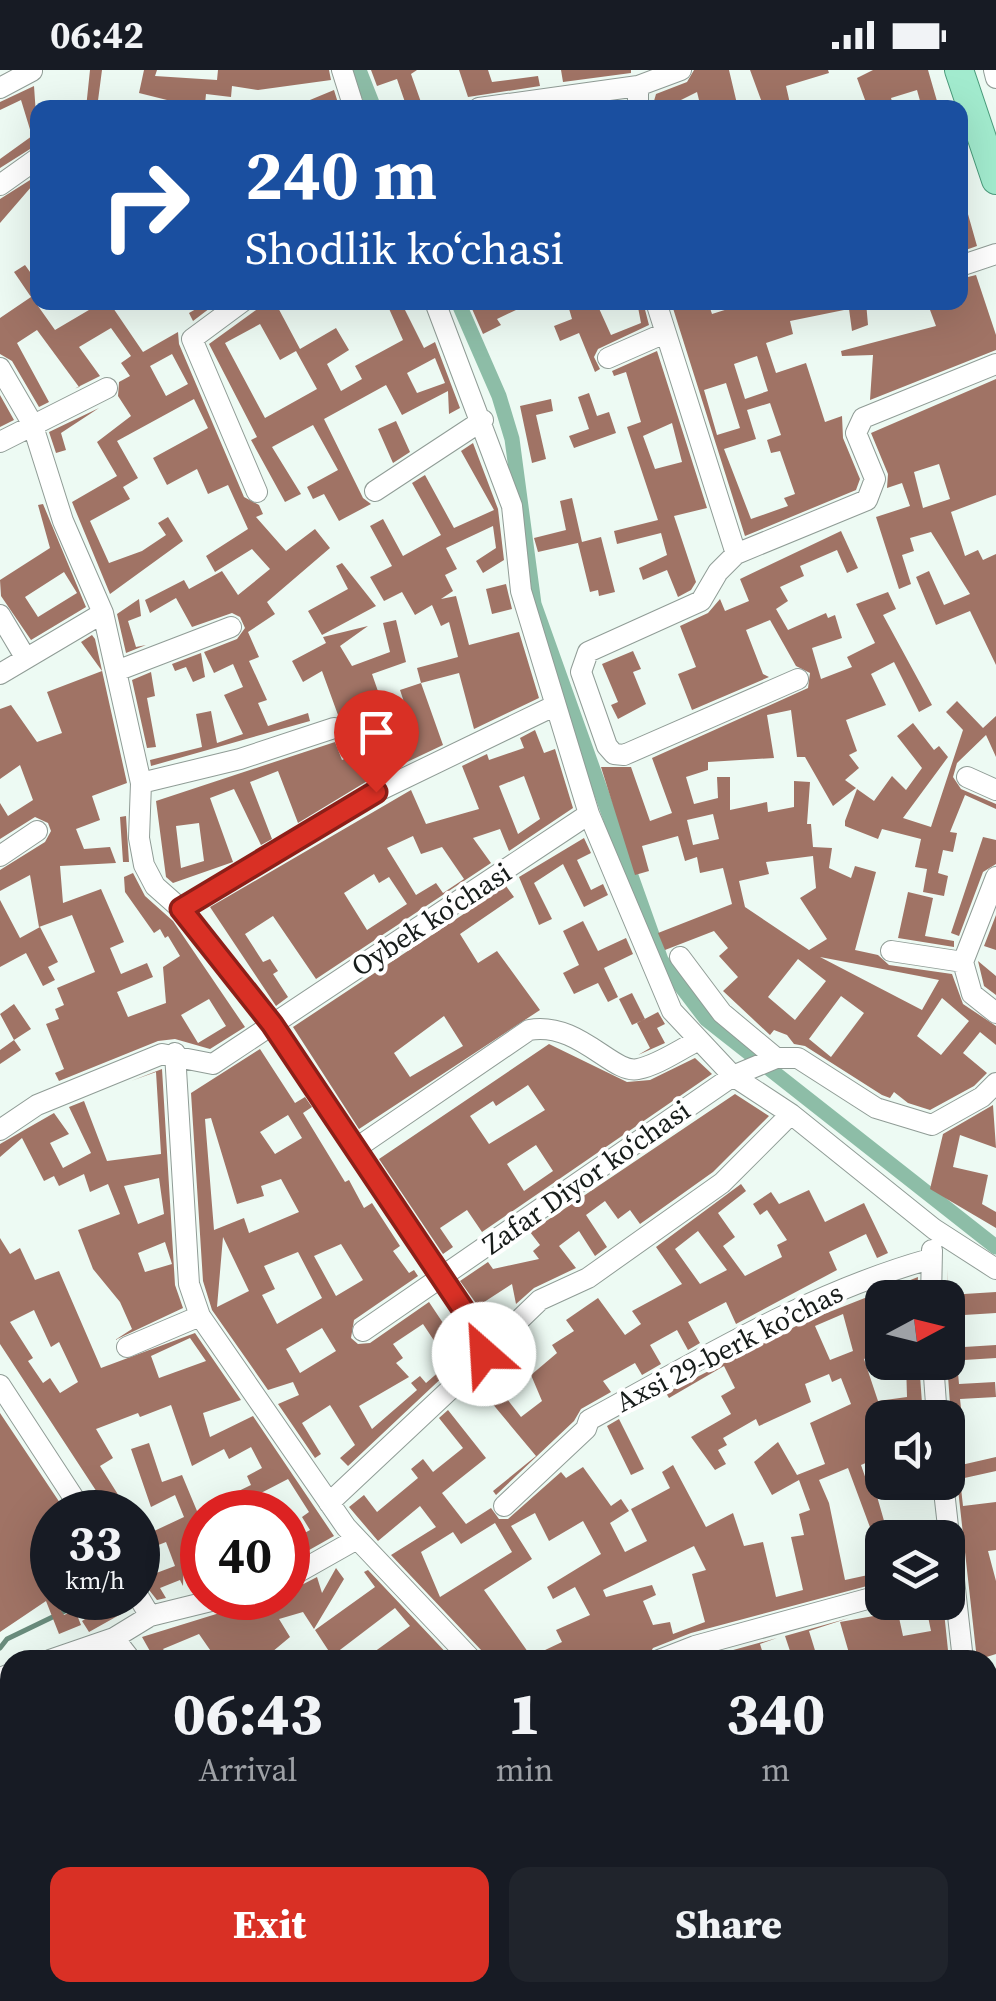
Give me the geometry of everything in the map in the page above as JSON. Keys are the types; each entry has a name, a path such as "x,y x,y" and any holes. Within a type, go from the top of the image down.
{"main road":[{"path":"958,70 996,180"}],"street":[{"path":"342,70 351,100"},
{"path":"595,100 638,97 680,70"},
{"path":"994,70 996,78"},
{"path":"0,88 32,71"},
{"path":"0,184 30,163"},
{"path":"968,263 996,254"},
{"path":"231,310 192,339 257,492"},
{"path":"437,310 483,420 512,506 521,591 589,814 672,1011 697,1041 738,1074 934,1229 996,1269"},
{"path":"658,310 736,554"},
{"path":"608,358 665,333"},
{"path":"798,680 624,754 614,754 607,746 581,672 588,652 701,602 718,572 736,554 868,500 875,479 856,433 863,418 996,364"},
{"path":"0,368 32,422 63,521 103,613 119,670 141,783 139,838 144,865 155,886 181,909 272,1024 481,1336 484,1354"},
{"path":"0,442 32,422 46,421 107,388"},
{"path":"376,491 483,420"},
{"path":"0,674 103,613"},
{"path":"0,616 25,657"},
{"path":"119,670 231,628"},
{"path":"549,683 581,672"},
{"path":"181,909 376,792 554,706"},
{"path":"141,783 240,758 334,728"},
{"path":"966,776 996,790"},
{"name":"Oybek koʻchasi","path":"176,1053 213,1064 589,814"},
{"path":"0,856 37,831"},
{"path":"996,877 964,962 972,994 996,1013"},
{"path":"891,951 964,962"},
{"path":"680,956 722,1013 775,1059 798,1058 876,1108 932,1125 982,1097 996,1083"},
{"path":"354,1149 529,1030 557,1027 629,1070 644,1067 697,1041"},
{"path":"0,1130 36,1104 74,1087 162,1054 176,1053 189,1284 200,1316 357,1539 462,1650"},
{"name":"Zafar Diyor koʻchasi","path":"363,1330 738,1074 775,1059"},
{"path":"330,1502 540,1300 588,1278 722,1182 790,1114"},
{"path":"931,1280 934,1229"},
{"name":"Аxsi 29-berk koʼchas","path":"504,1506 576,1439 589,1420 777,1318 862,1278 930,1259"},
{"path":"128,1347 200,1316"},
{"path":"0,1385 69,1490"},
{"path":"310,1566 357,1539"},
{"path":"685,1650 865,1600"},
{"path":"79,1650 114,1638 143,1620"},
{"path":"957,1620 961,1650"},
{"path":"114,1638 123,1650"}],"building":[{"path":"90,70 102,70 98,100 87,100"},
{"path":"144,70 157,70 155,76 217,80 218,70 329,70 331,80 258,90 232,86 231,97 206,94 205,100 167,100 139,93"},
{"path":"371,70 417,70 411,74 420,100 404,100 397,79 377,86"},
{"path":"459,70 488,70 492,82 538,76 540,86 468,97"},
{"path":"561,70 631,70 631,73 563,82"},
{"path":"694,70 729,70 736,100 699,100 697,92 681,100 654,100 656,94 687,82"},
{"path":"750,70 828,70 829,73 786,86 789,100 761,100"},
{"path":"873,70 928,70 937,100 920,100 917,90 892,100 865,100 857,78"},
{"path":"34,86 30,129 21,100 0,110 0,102"},
{"path":"334,90 337,100 310,100"},
{"path":"30,137 30,149 0,168 0,159"},
{"path":"30,180 30,188 0,223 0,199"},
{"path":"968,214 977,246 968,249"},
{"path":"25,265 30,272 30,296 14,272"},
{"path":"976,275 996,335 996,350 870,400 873,355 842,356 841,351 936,326 930,310 968,310 968,277"},
{"path":"30,298 30,310 41,310 55,330 89,310 114,310 143,352 178,332 179,344 244,497 259,505 263,514 256,517 286,551 315,529 330,548 267,602 275,614 248,632 259,657 249,661 267,700 258,703 268,726 308,713 310,721 151,766 150,760 202,747 196,714 211,711 217,743 243,734 224,695 243,687 233,664 214,673 204,652 237,639 245,628 240,617 232,613 192,627 176,598 150,613 145,600 184,580 189,589 222,571 238,595 270,569 252,549 215,572 206,556 248,529 228,485 208,494 197,469 167,485 153,458 208,428 194,399 117,441 138,478 123,487 130,499 90,521 109,563 142,551 166,535 158,523 168,517 183,541 110,594 72,502 117,476 97,442 131,416 118,396 119,382 130,376 121,363 131,356 111,328 79,347 100,376 79,387 37,330 17,343 49,402 39,407 12,361 0,354 0,318","holes":["172,354 188,384 166,396 150,366"]},
{"path":"194,310 207,310 193,321 189,313"},
{"path":"256,310 279,310 300,349 336,328 349,350 327,364 341,391 362,379 355,366 403,340 390,310 405,310 424,348 435,342 460,408 449,414 448,391 402,415 386,385 324,419 363,498 371,504 339,521 324,494 313,499 307,487 338,470 313,425 272,447 301,494 285,502 251,440 257,437 209,344","holes":["260,324 280,360 296,351 317,389 265,418 225,343","435,358 445,383 417,393 407,373"]},
{"path":"472,310 516,310 497,319 501,325 483,334"},
{"path":"569,310 600,310 611,335 641,323 639,310 645,310 649,325 598,349 594,357 600,369 595,372 579,333 560,341 554,326 572,319"},
{"path":"674,310 711,310 712,314 725,310 844,310 790,321 793,334 766,343 776,373 806,363 825,422 842,416 843,438 860,479 856,490 745,536","holes":["757,356 768,391 745,399 734,364","726,383 740,428 717,435 704,390","770,403 781,435 767,440 771,453 780,451 795,494 784,498 788,506 751,519 724,449 756,439 747,410"]},
{"path":"849,310 867,310 868,325 852,331"},
{"path":"657,351 707,508 674,516 696,582 678,597 667,570 643,580 639,568 667,555 661,533 617,544 614,531 658,520 627,427 641,422 626,372 614,376 612,371","holes":["672,423 682,462 655,469 643,436"]},
{"path":"996,379 996,495 951,512 965,556 978,550 983,560 996,554 996,665 970,611 936,625 916,577 929,571 944,605 970,594 931,532 910,538 914,551 902,555 911,584 899,589 876,517 910,506 902,483 887,488 888,474 871,433","holes":["939,464 950,499 923,508 914,472"]},
{"path":"589,393 597,416 609,412 616,433 574,448 569,436 589,429 578,397"},
{"path":"0,395 14,420 0,427"},
{"path":"551,399 553,411 536,415 546,459 532,463 520,406"},
{"path":"99,408 61,433 66,450 56,453 49,432"},
{"path":"396,421 410,452 393,463 378,429"},
{"path":"473,443 498,509 504,560 483,573 476,561 496,548 493,526 446,548 457,569 445,575 453,591 441,599 456,596 469,645 519,632 539,698 474,729 459,673 421,683 417,668 458,657 449,622 441,626 432,605 415,615 402,592 384,601 370,577 392,566 370,526 383,519 403,556 441,535 412,483 425,475 454,528 494,510 461,451"},
{"path":"572,498 582,542 538,552 534,538 566,530 560,501"},
{"path":"43,504 86,607 31,640 1,596 0,580 50,548 38,505","holes":["64,572 77,593 38,617 25,597"]},
{"path":"841,531 858,568 847,573 837,550 800,566 804,576 780,587 788,601 776,609 788,630 826,613 828,618 835,615 842,638 812,648 821,679 852,667 847,657 875,643 856,604 888,592 896,609 883,615 932,705 919,712 894,662 871,674 886,705 846,720 857,751 849,755 859,768 845,780 856,788 833,806 805,757 797,757 791,710 767,715 774,758 708,762 708,770 686,777 694,804 718,798 717,777 730,777 730,810 767,802 768,812 794,807 794,781 810,782 807,824 811,824 813,847 832,848 829,868 851,878 855,866 876,872 855,950 878,955 889,965 952,974 963,1004 996,1026 996,1045 980,1032 963,1053 987,1073 974,1086 930,1110 908,1103 894,1092 890,1098 882,1095 805,1046 794,1044 787,1035 774,1030 770,1035 723,991 738,977 719,956 728,948 714,931 665,950 658,933 732,904 723,868 700,873 697,857 685,861 678,836 642,846 649,871 635,875 601,767 631,767 650,821 672,813 652,758 808,688 810,673 796,666 770,620 746,630 763,674 769,677 692,710 678,674 696,667 680,626 708,613 720,599 725,611 749,601 740,579","holes":["713,814 719,839 693,845 687,820","813,856 816,888 800,898 827,939 809,950 745,907 739,881 769,874 766,862","820,957 919,976 939,980 922,1010","798,959 826,981 795,1020 768,997","841,996 864,1013 831,1057 809,1039","942,998 969,1021 941,1055 917,1036"]},
{"path":"601,537 615,592 599,596 598,590 590,592 578,543"},
{"path":"342,563 376,606 322,635 308,611 348,589 336,566"},
{"path":"506,584 512,609 492,614 486,589"},
{"path":"139,599 141,616 128,621 136,647 146,645 126,653 117,614"},
{"path":"396,620 406,662 372,674 380,697 349,708 351,713 338,715 322,671 303,682 292,661 326,643 323,637 368,626 340,646 352,666 390,652 383,623"},
{"path":"92,635 95,639 127,783 92,796 100,820 76,829 84,849 110,847 116,863 60,866 63,903 101,889 124,942 110,948 121,974 147,963 153,977 117,992 128,1017 166,1003 163,967 180,956 168,936 165,938 160,929 154,933 125,892 124,877 133,873 145,896 173,921 245,1027 210,1049 175,1039 158,1041 59,1081 55,1073 64,1069 46,1024 59,1019 55,1009 64,1005 57,988 95,972 72,915 39,927 30,875 0,891 0,870 45,842 51,831 48,823 35,817 0,839 0,803 8,816 33,800 20,765 0,779 0,709 11,705 37,742 62,733 47,692 102,671 81,642","holes":["209,999 226,1026 198,1043 181,1015"]},
{"path":"633,651 641,669 633,672 646,704 618,719 611,705 618,702 602,664"},
{"path":"201,653 205,677 193,682 186,667 175,671 172,664"},
{"path":"151,672 155,696 147,698 156,747 147,748 132,680"},
{"path":"421,683 443,745 369,780 298,823 278,771 250,782 272,839 261,845 234,789 210,798 233,862 173,883 166,877 156,801 335,742 342,760 370,748 366,742 410,720 400,690","holes":["199,823 204,861 181,868 176,826"]},
{"path":"957,701 983,728 996,716 996,757 986,735 957,763 953,777 961,789 996,804 996,809 965,795 950,832 957,833 953,852 943,850 938,873 948,876 944,896 923,892 927,869 915,867 921,839 882,829 878,839 845,826 845,821 857,789 874,801 892,776 906,790 922,768 897,736 913,723 934,750 939,746 948,757 903,818 931,827 963,730 946,712"},
{"path":"535,730 544,753 555,749 573,808 509,851 500,829 473,838 491,863 316,979 273,916 245,934 263,962 270,959 278,971 273,974 288,997 276,1006 210,907 411,790 426,824 479,809 462,766 487,754 489,760 524,748 520,738","holes":["524,776 540,819 518,834 499,786","413,836 421,854 442,847 464,879 443,893 436,883 416,895 387,848","374,874 379,883 389,877 407,904 367,930 344,893"]},
{"path":"126,816 129,862 123,862 120,817"},
{"path":"983,837 996,840 996,864 983,872 959,936 951,933"},
{"path":"584,838 591,853 577,860 591,890 603,884 608,895 584,907 563,864 534,883 552,919 539,925 519,877"},
{"path":"506,886 514,897 460,934 478,963 497,951 540,1010 359,1129 293,1027","holes":["444,1016 463,1046 410,1077 394,1053"]},
{"path":"908,892 933,898 925,936 954,941 954,947 898,938"},
{"path":"0,900 20,938 40,927 58,962 48,967 55,980 43,986 26,953 0,967"},
{"path":"996,915 996,950 984,946"},
{"path":"583,921 598,951 626,938 633,954 604,968 618,997 608,1002 598,983 574,994 563,973 579,965 563,931"},
{"path":"978,961 996,976 996,995 984,986"},
{"path":"632,993 645,1019 632,1025 619,999"},
{"path":"14,1004 31,1029 14,1040 0,1014"},
{"path":"658,1012 665,1024 657,1028 665,1043 638,1055 650,1048 637,1023"},
{"path":"14,1040 21,1050 0,1064 0,1050"},
{"path":"549,1044 627,1082 650,1080 695,1058 712,1074 482,1232 467,1210 440,1228 453,1247 443,1254 379,1159","holes":["528,1085 545,1110 489,1144 470,1116 493,1101 496,1106","536,1145 553,1171 524,1191 507,1164"]},
{"path":"260,1049 295,1103 305,1097 312,1107 303,1113 345,1182 349,1180 364,1208 372,1203 400,1246 393,1251 409,1273 414,1270 418,1276 354,1320 351,1338 358,1344 370,1343 429,1302 465,1356 348,1466 340,1458 355,1445 330,1405 302,1423 321,1454 315,1458 278,1404 299,1395 293,1382 268,1390 212,1310 203,1281 191,1093","holes":["288,1115 302,1138 275,1154 260,1132","211,1118 237,1204 264,1196 261,1186 281,1179 299,1212 249,1233 244,1218 214,1230 205,1119","223,1237 249,1291 217,1307","341,1244 363,1280 336,1296 314,1256","298,1252 322,1298 277,1324 262,1295 275,1289 264,1266","423,1324 449,1363 426,1383 420,1376 411,1383 417,1390 372,1429 359,1406 409,1377 396,1363 403,1358 393,1344","322,1328 336,1351 300,1373 286,1349"]},
{"path":"162,1069 175,1285 183,1308 115,1340 132,1329 120,1302 93,1269 78,1230 120,1214 108,1184 90,1192 84,1174 59,1186 54,1176 44,1181 22,1138 0,1157 0,1144 54,1113 69,1134 50,1143 63,1168 91,1153 69,1107 84,1101 107,1161 161,1154 156,1072 131,1081","holes":["159,1178 164,1214 138,1224 124,1186","165,1242 172,1264 145,1272 138,1253"]},
{"path":"735,1094 769,1116 713,1172 640,1224 630,1210 618,1219 605,1201 586,1215 607,1247 595,1256 579,1231 559,1246 576,1268 534,1288 516,1304 512,1284 478,1306 460,1281 488,1262 493,1269 539,1259 533,1251 540,1245 530,1232"},
{"path":"993,1105 996,1148 960,1135 953,1167 988,1175 982,1204 996,1212 996,1228 930,1189 943,1134"},
{"path":"741,1184 746,1191 718,1213 735,1237 723,1246 745,1276 782,1257 777,1245 787,1240 767,1210 760,1215 753,1204 771,1192 779,1204 809,1190 825,1222 864,1203 888,1253 877,1258 866,1234 829,1252 837,1270 736,1324 726,1302 688,1322 700,1343 688,1350 677,1330 650,1345 661,1364 642,1375 635,1363 603,1381 611,1392 581,1409 574,1421 496,1495 493,1491 536,1456 476,1384 487,1373 521,1417 542,1401 531,1375 557,1353 552,1345 574,1331 566,1320 598,1298 625,1335 641,1324 632,1311 682,1284 656,1247","holes":["698,1231 727,1270 700,1284 675,1249"]},
{"path":"0,1238 10,1254 20,1248 35,1280 59,1271 101,1368 195,1333 241,1400 203,1413 210,1437 253,1416 303,1490 295,1490 288,1479 267,1490 241,1490 251,1485 247,1476 262,1468 251,1447 229,1459 224,1449 192,1466 171,1405 96,1429 113,1458 100,1466 115,1490 96,1490 0,1344","holes":["34,1310 51,1347 59,1342 78,1382 60,1393 50,1378 43,1383 28,1361 33,1358 10,1322","190,1338 206,1361 159,1378 151,1356"]},
{"path":"996,1292 996,1313 965,1315 965,1294"},
{"path":"865,1298 865,1380 871,1380 878,1400 865,1400 865,1463 861,1465 865,1500 878,1500 884,1520 867,1520 848,1468 819,1480 829,1503 845,1580 865,1576 865,1587 691,1633 652,1650 545,1650 562,1642 556,1630 590,1615 575,1587 553,1599 547,1587 601,1554 583,1521 549,1541 535,1513 511,1526 532,1559 484,1590 527,1650 481,1650 391,1555 436,1527 420,1506 378,1541 349,1507 364,1495 377,1512 418,1478 411,1469 423,1459 433,1472 463,1448 439,1418 448,1410 486,1458 442,1493 466,1524 491,1508 499,1519 508,1519 561,1472 566,1478 583,1467 611,1506 621,1499 629,1511 610,1523 625,1552 647,1541 631,1509 670,1488 662,1472 673,1465 706,1527 733,1513 744,1546 763,1542 776,1597 803,1590 791,1537 804,1535 799,1514 810,1510 799,1480 772,1495 754,1462 778,1442 797,1475 825,1464 810,1423 851,1404 841,1378 832,1382 829,1374 805,1384 811,1402 759,1426 756,1419 723,1438 727,1445 718,1450 726,1464 715,1470 691,1437 731,1414 721,1396 735,1388 724,1366 669,1398 666,1393 804,1322","holes":["843,1314 853,1351 830,1360 815,1326","495,1523 512,1552 440,1597 421,1552 453,1532 461,1544","694,1546 706,1570 692,1574 705,1622 673,1634 670,1622 653,1625 643,1601 656,1595 652,1585 606,1597 603,1590"]},
{"path":"996,1345 996,1358 965,1360 965,1347"},
{"path":"907,1380 920,1380 922,1400 885,1400 907,1397"},
{"path":"948,1380 959,1380 959,1384 995,1382 996,1397 950,1400"},
{"path":"0,1413 51,1490 30,1490 30,1612 0,1632"},
{"path":"619,1419 644,1469 631,1475 607,1426"},
{"path":"149,1443 162,1482 182,1475 188,1490 180,1490 180,1507 175,1495 160,1502 160,1490 145,1490 131,1449"},
{"path":"996,1457 996,1471 965,1478 965,1464"},
{"path":"310,1500 334,1536 310,1550"},
{"path":"959,1500 963,1506 996,1502 996,1550 988,1551 996,1581 996,1650 976,1650 965,1520 961,1520"},
{"path":"180,1519 180,1580 160,1588 160,1572 175,1566 166,1542 160,1544 160,1528"},
{"path":"336,1568 344,1579 314,1629 308,1620 310,1581 317,1577 322,1593"},
{"path":"368,1570 444,1650 377,1650 410,1626 395,1608 340,1650 328,1650 315,1630 375,1587 364,1572"},
{"path":"849,1618 809,1631 815,1650 790,1650 785,1636"},
{"path":"865,1618 900,1620 903,1636 931,1631 929,1620 945,1620 948,1650 848,1650 840,1622"},
{"path":"53,1620 79,1620 81,1625 59,1634"},
{"path":"84,1620 110,1620 89,1632"},
{"path":"197,1620 280,1620 290,1637 274,1650 210,1650 199,1634 164,1650 149,1650 142,1637"},
{"path":"777,1638 760,1644 762,1650 733,1650"}],"waterway":[{"path":"359,70 371,100"},
{"path":"461,310 499,396 512,439 534,604 661,960 706,1019 996,1247"},
{"path":"0,1648 7,1639 46,1620"}],"route":[{"path":"376,792 181,909 272,1024 481,1336 484,1354"}]}
